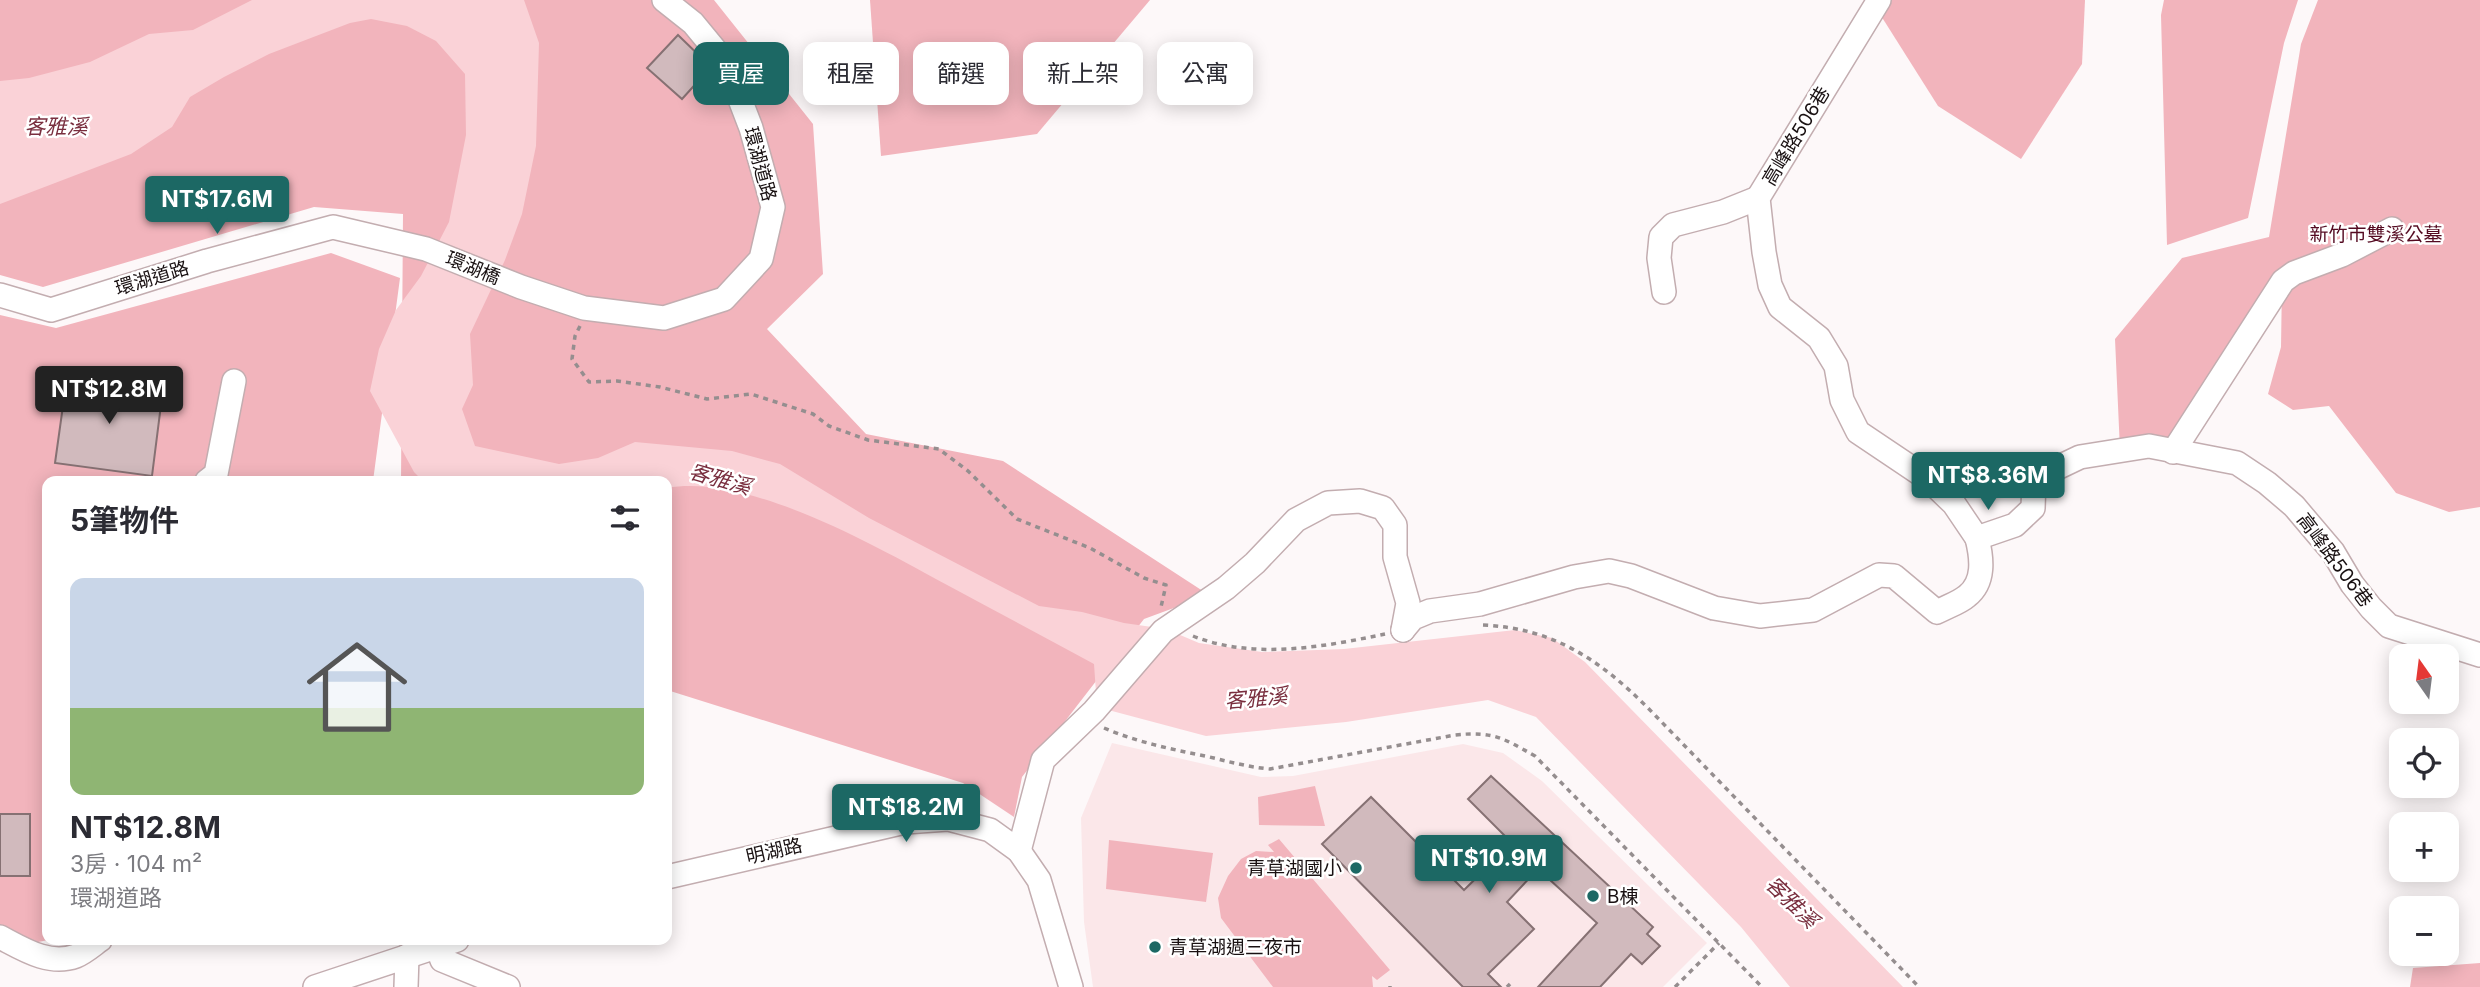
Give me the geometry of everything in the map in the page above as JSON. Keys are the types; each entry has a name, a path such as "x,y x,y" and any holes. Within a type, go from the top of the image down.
{"street":[{"name":"環湖道路","path":"521,287 584,308 664,318 724,299 761,259 773,207 751,128 726,62 693,23 664,0"},
{"name":"高峰路506巷","path":"1879,0 1758,198 1770,285 1780,307 1819,338 1836,366 1842,400 1858,432 1928,479 1954,504 1977,538 2015,526 2033,508 2034,479 2080,457 2149,446 2237,463 2267,483 2294,506 2333,552 2352,584 2389,626 2480,655"},
{"path":"1664,292 1659,258 1661,237 1673,225 1723,212 1758,198"},
{"name":"環湖道路","path":"0,295 51,310 207,261 333,227 426,249"},
{"path":"2174,452 2283,281 2294,273 2342,255 2392,229"},
{"name":"環湖橋","path":"426,249 521,287"},
{"path":"213,476 234,380"},
{"path":"1019,851 1043,761 1168,629 1226,588 1255,563 1296,520 1328,503 1360,500 1384,508 1395,525 1395,557 1408,603 1403,630"},
{"path":"1403,630 1413,618 1430,611 1480,604 1609,571 1631,576 1714,608 1759,616 1813,610 1879,575 1894,576 1937,612 1967,596 1976,583 1982,567 1977,538"},
{"name":"明湖路","path":"672,876 916,821 948,819 990,830 1019,851 1039,880 1071,987"},
{"path":"0,937 50,960 76,956 92,945"},
{"path":"315,987 441,945"},
{"path":"446,945 442,961 508,987"},
{"path":"406,987 407,956"}],"path":[{"path":"584,308 581,325 575,336 572,359 589,382 617,381 707,399 751,394 813,414 829,426 869,440 939,449 968,471 1017,519 1090,548 1144,578 1166,585 1157,615 1168,629 1231,648 1247,649 1331,644 1403,630"},
{"path":"1476,625 1531,631 1561,643 1606,669 1648,708 1919,987"},
{"path":"1091,713 1103,727 1126,737 1246,767 1270,769 1455,735 1480,732 1499,736 1535,756 1762,987"},
{"path":"1675,987 1719,943"}],"shaded area":[{"name":"青草湖國小","path":"1112,743 1261,777 1293,776 1463,744 1503,753 1542,781 1707,943 1663,987 1093,987 1084,922 1081,818"}],"green space":[{"path":"0,0 714,0 748,42 693,42 693,105 789,105 789,94 813,124 823,274 767,329 866,434 1003,461 1209,595 1144,619 1022,777 1014,817 963,783 672,692 672,476 401,476 403,214 314,207 43,287 0,275"},
{"path":"870,0 1150,0 1115,42 1023,42 1023,105 1061,105 1037,134 881,156 877,105 899,105 899,42 873,42"},
{"path":"1871,0 2085,0 2082,64 2021,159 1938,106"},
{"path":"2164,0 2298,0 2284,43 2248,218 2167,245 2161,15"},
{"name":"新竹市雙溪公墓","path":"2318,0 2480,0 2480,507 2449,512 2396,493 2329,406 2293,410 2268,394 2281,347 2282,282 2173,452 2120,450 2115,339 2182,258 2269,237 2301,44"},
{"path":"331,253 400,278 374,476 42,476 42,941 0,950 0,315 56,328"},
{"path":"1315,786 1325,826 1259,825 1258,797"},
{"path":"1279,839 1390,970 1377,980 1372,976 1373,987 1273,987 1221,918 1218,898 1228,876 1241,859 1256,851 1274,852 1268,845"},
{"path":"1109,840 1213,853 1206,902 1106,889"},
{"path":"2480,963 2480,987 2410,987 2413,968"}],"water":[{"name":"客雅溪","path":"252,0 524,0 539,43 536,146 522,214 505,260 470,334 473,385 462,409 475,446 559,464 598,458 635,442 732,451 780,464 869,518 1039,606 1166,629 1199,643 1262,652 1344,649 1515,630 1552,638 1585,662 1903,987 1790,987 1741,927 1536,717 1488,700 1346,722 1206,736 1097,707 1094,664 886,552 773,502 736,491 700,486 672,488 672,476 418,476 370,391 379,349 396,310 421,276 449,222 466,135 465,74 436,41 407,26 371,19 350,23 269,54 190,97 172,127 131,154 0,204 0,81 29,78 90,62 149,34 193,30"}],"building":[{"path":"678,35 693,50 693,87 682,99 647,68"},
{"path":"67,377 163,389 152,476 55,463"},
{"path":"1491,776 1653,927 1647,934 1660,946 1642,964 1631,954 1600,987 1538,987 1597,923 1538,869 1507,902 1534,929 1488,974 1501,987 1463,987 1322,844 1371,797 1464,890 1512,843 1468,799"},
{"path":"0,814 30,814 30,876 0,876"}],"place":[{"name":"青草湖國小","path":"1356,868"},
{"name":"B棟","path":"1593,896"},
{"name":"青草湖週三夜市","path":"1155,947"}]}
